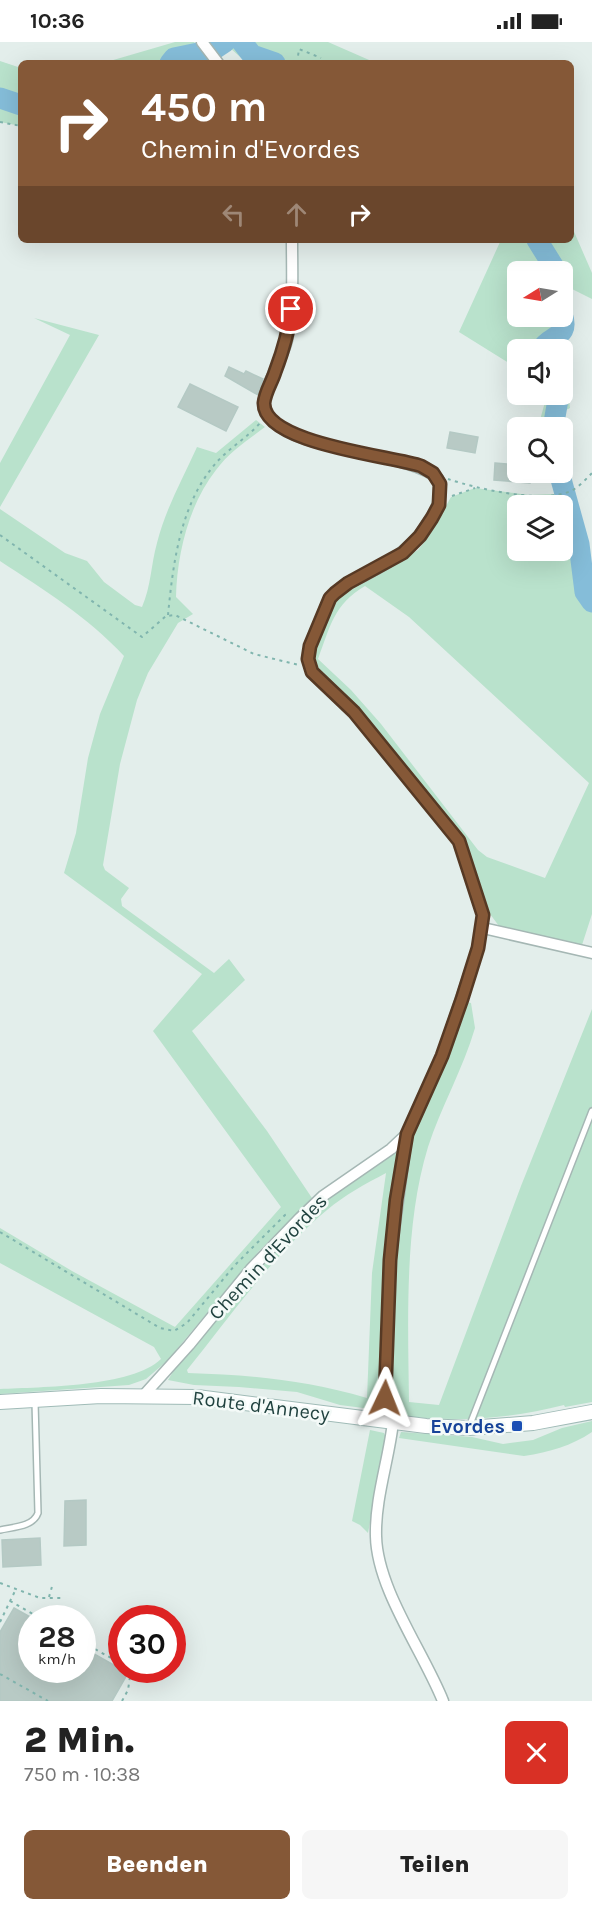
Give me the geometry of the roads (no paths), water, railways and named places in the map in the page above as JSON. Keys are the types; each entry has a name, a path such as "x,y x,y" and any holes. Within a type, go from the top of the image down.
{"main road":[{"name":"Route d'Annecy","path":"0,1402 144,1395 208,1398 390,1421 469,1428 533,1424 592,1412"}],"street":[{"path":"203,43 215,59"},
{"name":"Chemin d'Evordes","path":"292,243 290,326 286,343 266,394 265,408 268,414 285,428 323,445 410,462 433,473 440,484 439,505 420,536 403,553 348,583 330,598 308,653 308,665 312,672 338,695 382,746 459,841 483,915 483,928 462,999 442,1056 407,1134 396,1200 390,1260 385,1398 390,1421 377,1515 377,1548 390,1591 443,1701"},
{"path":"483,928 592,953"},
{"name":"Chemin d'Evordes","path":"144,1395 189,1345 251,1269 300,1218 323,1196 391,1149 407,1134"}],"lane":[{"path":"469,1428 592,1111"},
{"path":"0,1530 29,1523 36,1519 38,1513 35,1400"}],"waterway":[{"path":"172,60 213,50 225,42"},
{"path":"242,42 252,55 266,60"},
{"path":"0,98 18,104"},
{"path":"539,243 550,261"},
{"path":"552,339 564,327"},
{"path":"555,417 557,405"},
{"path":"562,483 579,544 585,592 592,602"}],"place":[{"name":"Evordes","path":"517,1426"}]}
